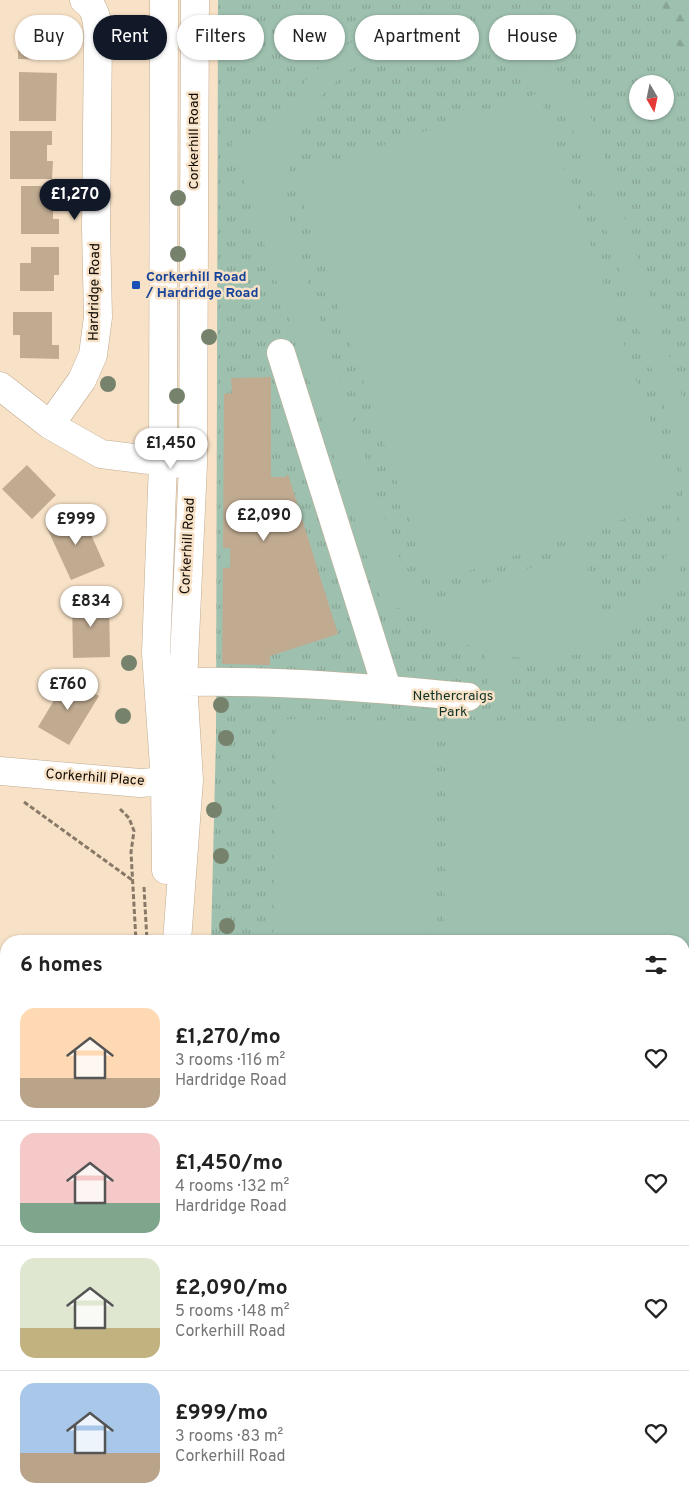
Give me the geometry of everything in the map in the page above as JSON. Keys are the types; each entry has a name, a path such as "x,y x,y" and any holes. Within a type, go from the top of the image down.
{"street":[{"name":"Hardridge Road","path":"50,425 82,380 94,355 98,317 96,229 98,36 97,17 90,4 84,0"},
{"name":"Corkerhill Road","path":"164,0 163,463 156,653 177,780 177,935"},
{"name":"Corkerhill Road","path":"167,935 183,682 193,465 195,0"},
{"path":"281,353 387,689"},
{"path":"0,386 50,425 101,454 163,463 193,465"},
{"path":"183,682 387,689 468,697"},
{"name":"Corkerhill Place","path":"0,771 140,783 177,780"}],"path":[{"path":"22,800 132,881"},
{"path":"116,806 129,818 134,831 131,852 136,935"}],"green space":[{"name":"Nethercraigs Park","path":"218,0 689,0 689,935 211,935 216,737 218,60 264,60 264,15 218,15"},
{"path":"660,0 689,0 689,79"},
{"path":"479,25 489,29 489,52 479,48"},
{"path":"355,40 355,60 368,60 345,73 320,97 298,132 288,175 287,206 295,242 395,550 410,574 433,600 582,551 605,619 634,602 662,566 678,525 684,488 678,450 576,138 561,107 537,83 504,60 543,60 565,80 593,121 689,417 689,553 660,603 626,632 584,653 543,660 505,656 508,700 490,701 485,653 444,633 408,605 385,612 231,143 275,127 306,80 328,60 345,60 345,46"},
{"path":"539,93 677,501 431,584 294,175"},
{"path":"276,719 433,721 430,935 273,935"},
{"path":"446,720 689,722 689,935 444,935"}],"building":[{"path":"19,72 57,73 56,121 19,121"},
{"path":"10,131 52,131 52,145 47,145 47,161 53,161 52,179 10,179"},
{"path":"21,186 58,186 58,198 53,198 53,219 59,219 59,234 21,234"},
{"path":"31,247 59,247 59,275 54,275 54,291 20,291 20,263 31,263"},
{"path":"13,312 52,312 52,345 59,345 59,359 20,358 20,335 13,335"},
{"path":"271,377 271,477 286,477 288,474 338,634 270,656 270,665 222,664 223,568 230,568 230,548 223,548 224,394 232,393 231,378"},
{"path":"27,465 56,495 32,519 2,489"},
{"path":"81,512 105,566 71,580 47,528"},
{"path":"109,598 110,657 73,658 72,599"},
{"path":"68,677 99,696 69,745 38,727"}],"place":[{"name":"Corkerhill Road / Hardridge Road","path":"136,285"}]}
